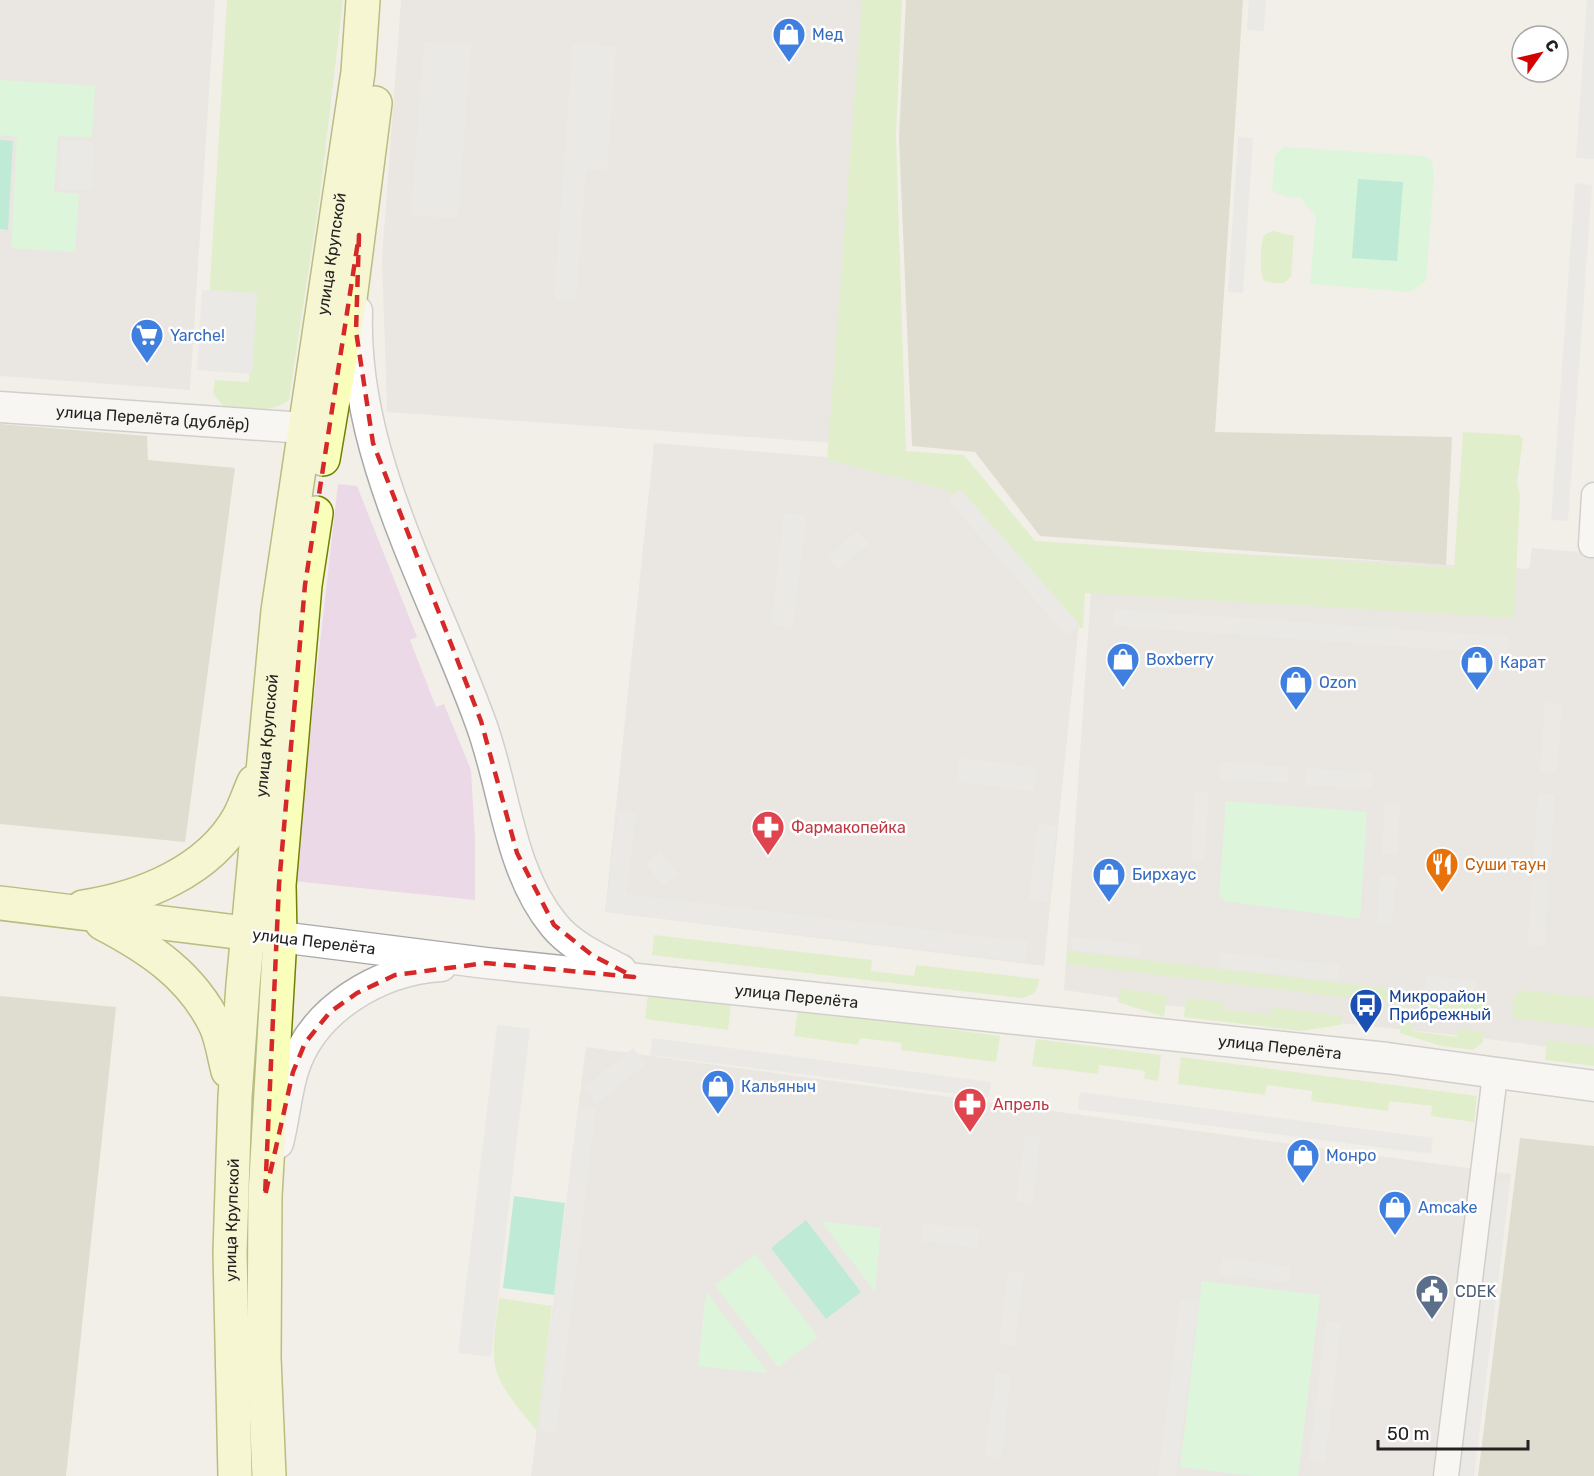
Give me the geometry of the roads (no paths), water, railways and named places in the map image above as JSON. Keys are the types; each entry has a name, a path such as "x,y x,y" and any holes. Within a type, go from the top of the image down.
{"main road":[{"name":"улица Крупской","path":"235,1476 230,1252 235,1097 248,933 278,611 358,72 363,0"},
{"name":"улица Крупской","path":"268,1476 264,1358 265,1196 280,937 279,885 306,585 359,235 386,0"},
{"path":"63,910 100,904 136,893 173,878 203,860 223,840 240,816 264,755"},
{"name":"улица Перелёта","path":"0,903 280,937"},
{"path":"63,910 100,922 135,940 169,964 194,988 216,1028 235,1097"}],"street":[{"path":"359,235 356,331 364,398 373,442 399,519 481,721 517,854 532,890 554,925 592,956 634,977"},
{"name":"улица Перелёта (дублёр)","path":"0,407 305,428"},
{"path":"1592,545 1594,495"},
{"name":"улица Перелёта","path":"280,937 486,963 1387,1058 1496,1075 1594,1086"},
{"path":"265,1196 284,1120 292,1072 304,1042 330,1012 357,993 395,975 433,967 486,963"},
{"path":"1446,1476 1496,1075"}],"place":[{"name":"Мед","path":"789,63"},
{"name":"Yarche!","path":"147,364"},
{"name":"Boxberry","path":"1123,688"},
{"name":"Карат","path":"1477,691"},
{"name":"Ozon","path":"1296,711"},
{"name":"Фармакопейка","path":"768,856"},
{"name":"Суши таун","path":"1442,893"},
{"name":"Бирхаус","path":"1109,903"},
{"name":"Микрорайон Прибрежный","path":"1366,1034"},
{"name":"Кальяныч","path":"718,1115"},
{"name":"Апрель","path":"970,1133"},
{"name":"Монро","path":"1303,1184"},
{"name":"Amcake","path":"1395,1236"},
{"name":"CDEK","path":"1432,1320"}]}
